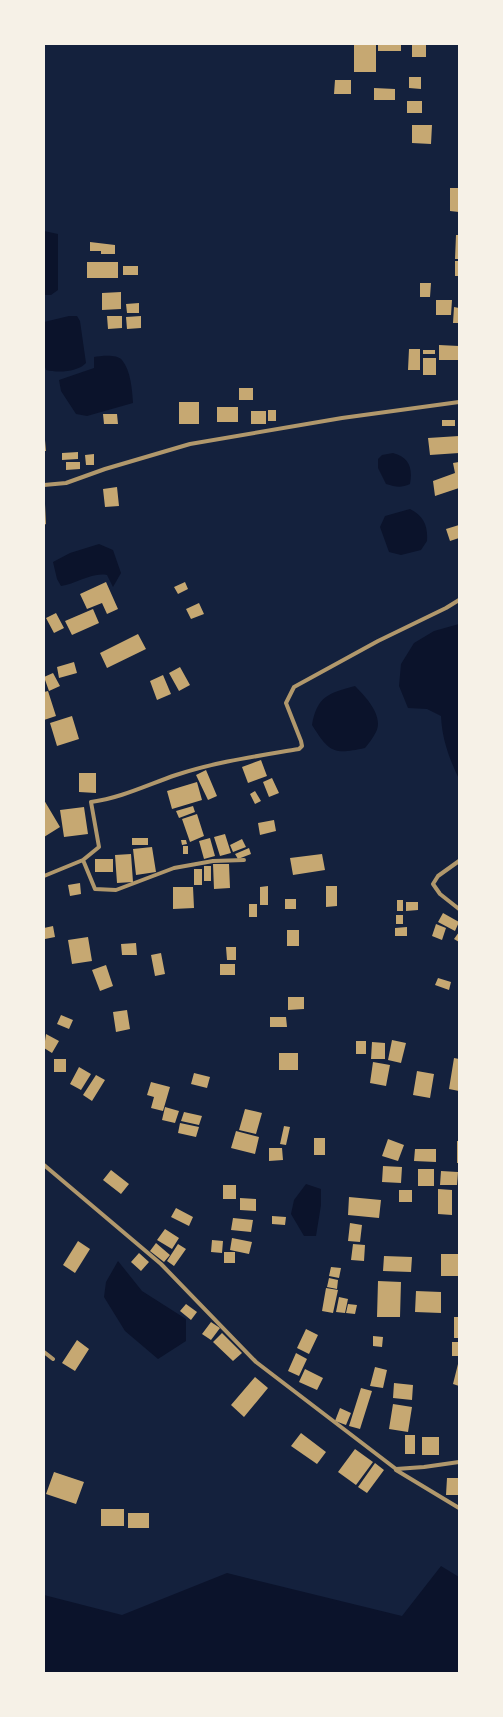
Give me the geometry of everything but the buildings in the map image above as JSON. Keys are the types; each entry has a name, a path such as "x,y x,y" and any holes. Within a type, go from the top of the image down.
{"street":[{"path":"44,486 66,483 105,469 190,444 342,418 459,402"},
{"path":"44,876 84,860 99,846 91,802 110,799 177,775 249,757 298,750 302,746 301,741 286,703 294,687 378,641 446,608 459,600"},
{"path":"84,860 95,889 116,890 174,868 213,860 244,860"},
{"path":"459,861 438,876 432,884 440,894 459,909"},
{"path":"44,1165 161,1264 256,1362 396,1469 459,1508"},
{"path":"44,1352 54,1358"},
{"path":"396,1469 424,1468 459,1462"}],"water":[{"path":"44,231 58,234 58,290 51,295 44,295"},
{"path":"69,316 77,316 80,321 86,363 78,368 68,371 46,370 44,364 44,322"},
{"path":"113,356 122,360 129,375 133,403 87,416 76,414 61,391 59,380 94,368 94,357"},
{"path":"393,453 403,457 409,464 411,473 410,484 398,487 386,484 378,468 378,459 382,455"},
{"path":"410,509 422,518 426,526 427,541 421,550 401,555 389,552 380,527 385,516"},
{"path":"99,544 113,550 121,573 113,587 107,575 96,575 61,586 57,579 53,562 70,553"},
{"path":"459,624 459,779 447,748 441,716 427,709 408,708 399,686 401,664 414,643 434,631"},
{"path":"355,686 373,707 378,720 378,726 376,732 365,748 339,751 328,746 323,741 312,725 314,715 321,702 326,697 338,691"},
{"path":"306,1184 321,1189 321,1205 316,1236 304,1236 291,1214 294,1200"},
{"path":"118,1261 142,1291 186,1319 186,1341 158,1359 125,1331 104,1297 106,1282"},
{"path":"441,1566 459,1577 459,1673 44,1673 44,1595 122,1615 227,1573 402,1616"}]}
